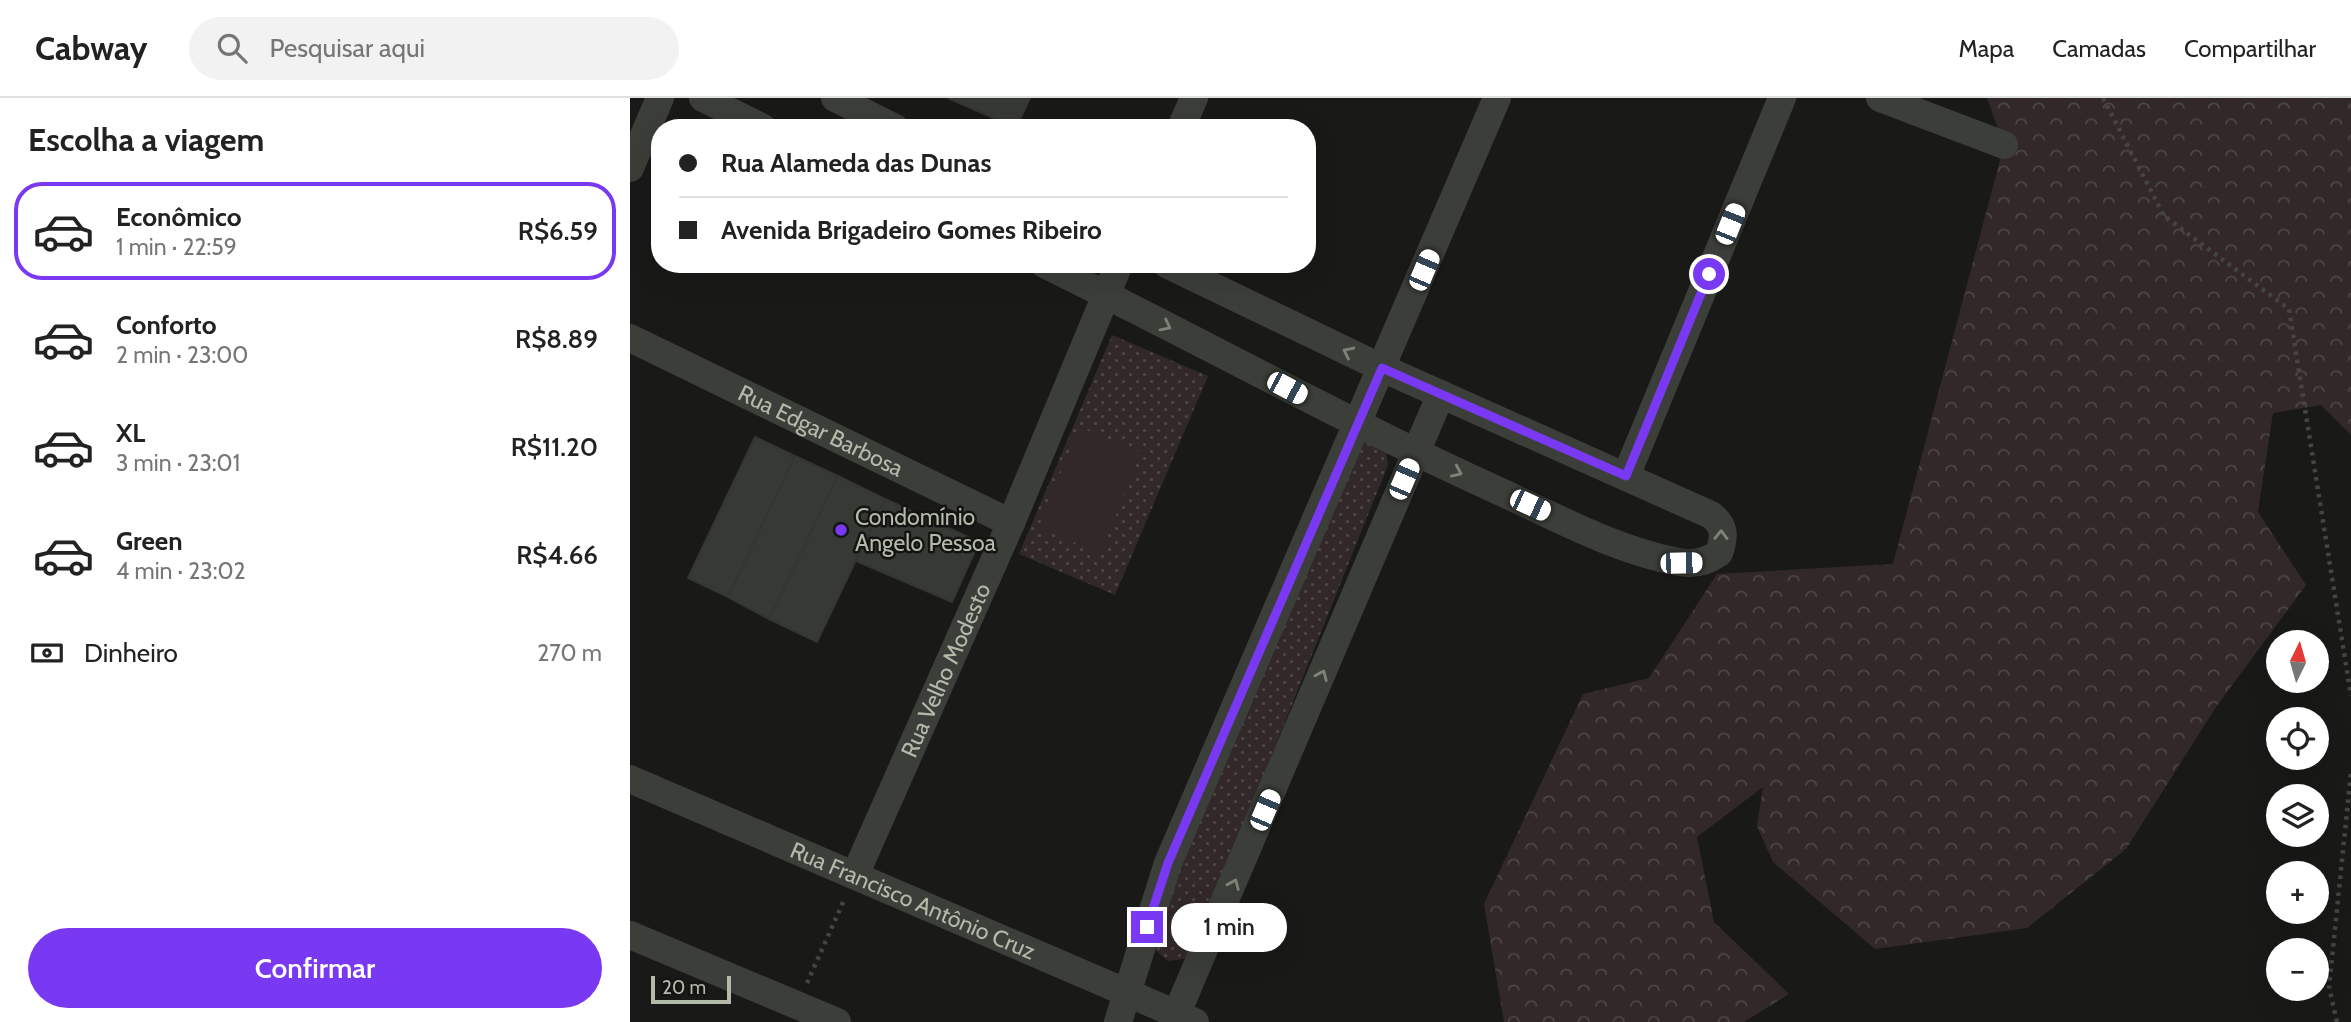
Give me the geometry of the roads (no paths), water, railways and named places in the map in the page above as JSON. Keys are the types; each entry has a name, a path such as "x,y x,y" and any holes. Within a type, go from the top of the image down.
{"street":[{"path":"630,168 660,98"},
{"path":"703,98 745,119"},
{"path":"1185,119 1194,98"},
{"path":"1118,1022 1168,863 1497,98"},
{"path":"1626,476 1782,98"},
{"path":"1881,98 2004,145"},
{"path":"851,108 875,119"},
{"path":"1063,273 1415,454 1617,543 1681,563 1709,560 1719,553 1723,532 1721,523 1711,515 1382,368 1185,273"},
{"name":"Rua Velho Modesto","path":"855,875 1011,523 1115,273"},
{"name":"Rua Edgar Barbosa","path":"630,338 1011,523"},
{"path":"1181,1019 1200,963 1441,394"},
{"name":"Rua Francisco Antônio Cruz","path":"630,779 1181,1019"},
{"path":"630,935 837,1022"}],"place":[{"name":"Condomínio Angelo Pessoa","path":"841,530"}]}
